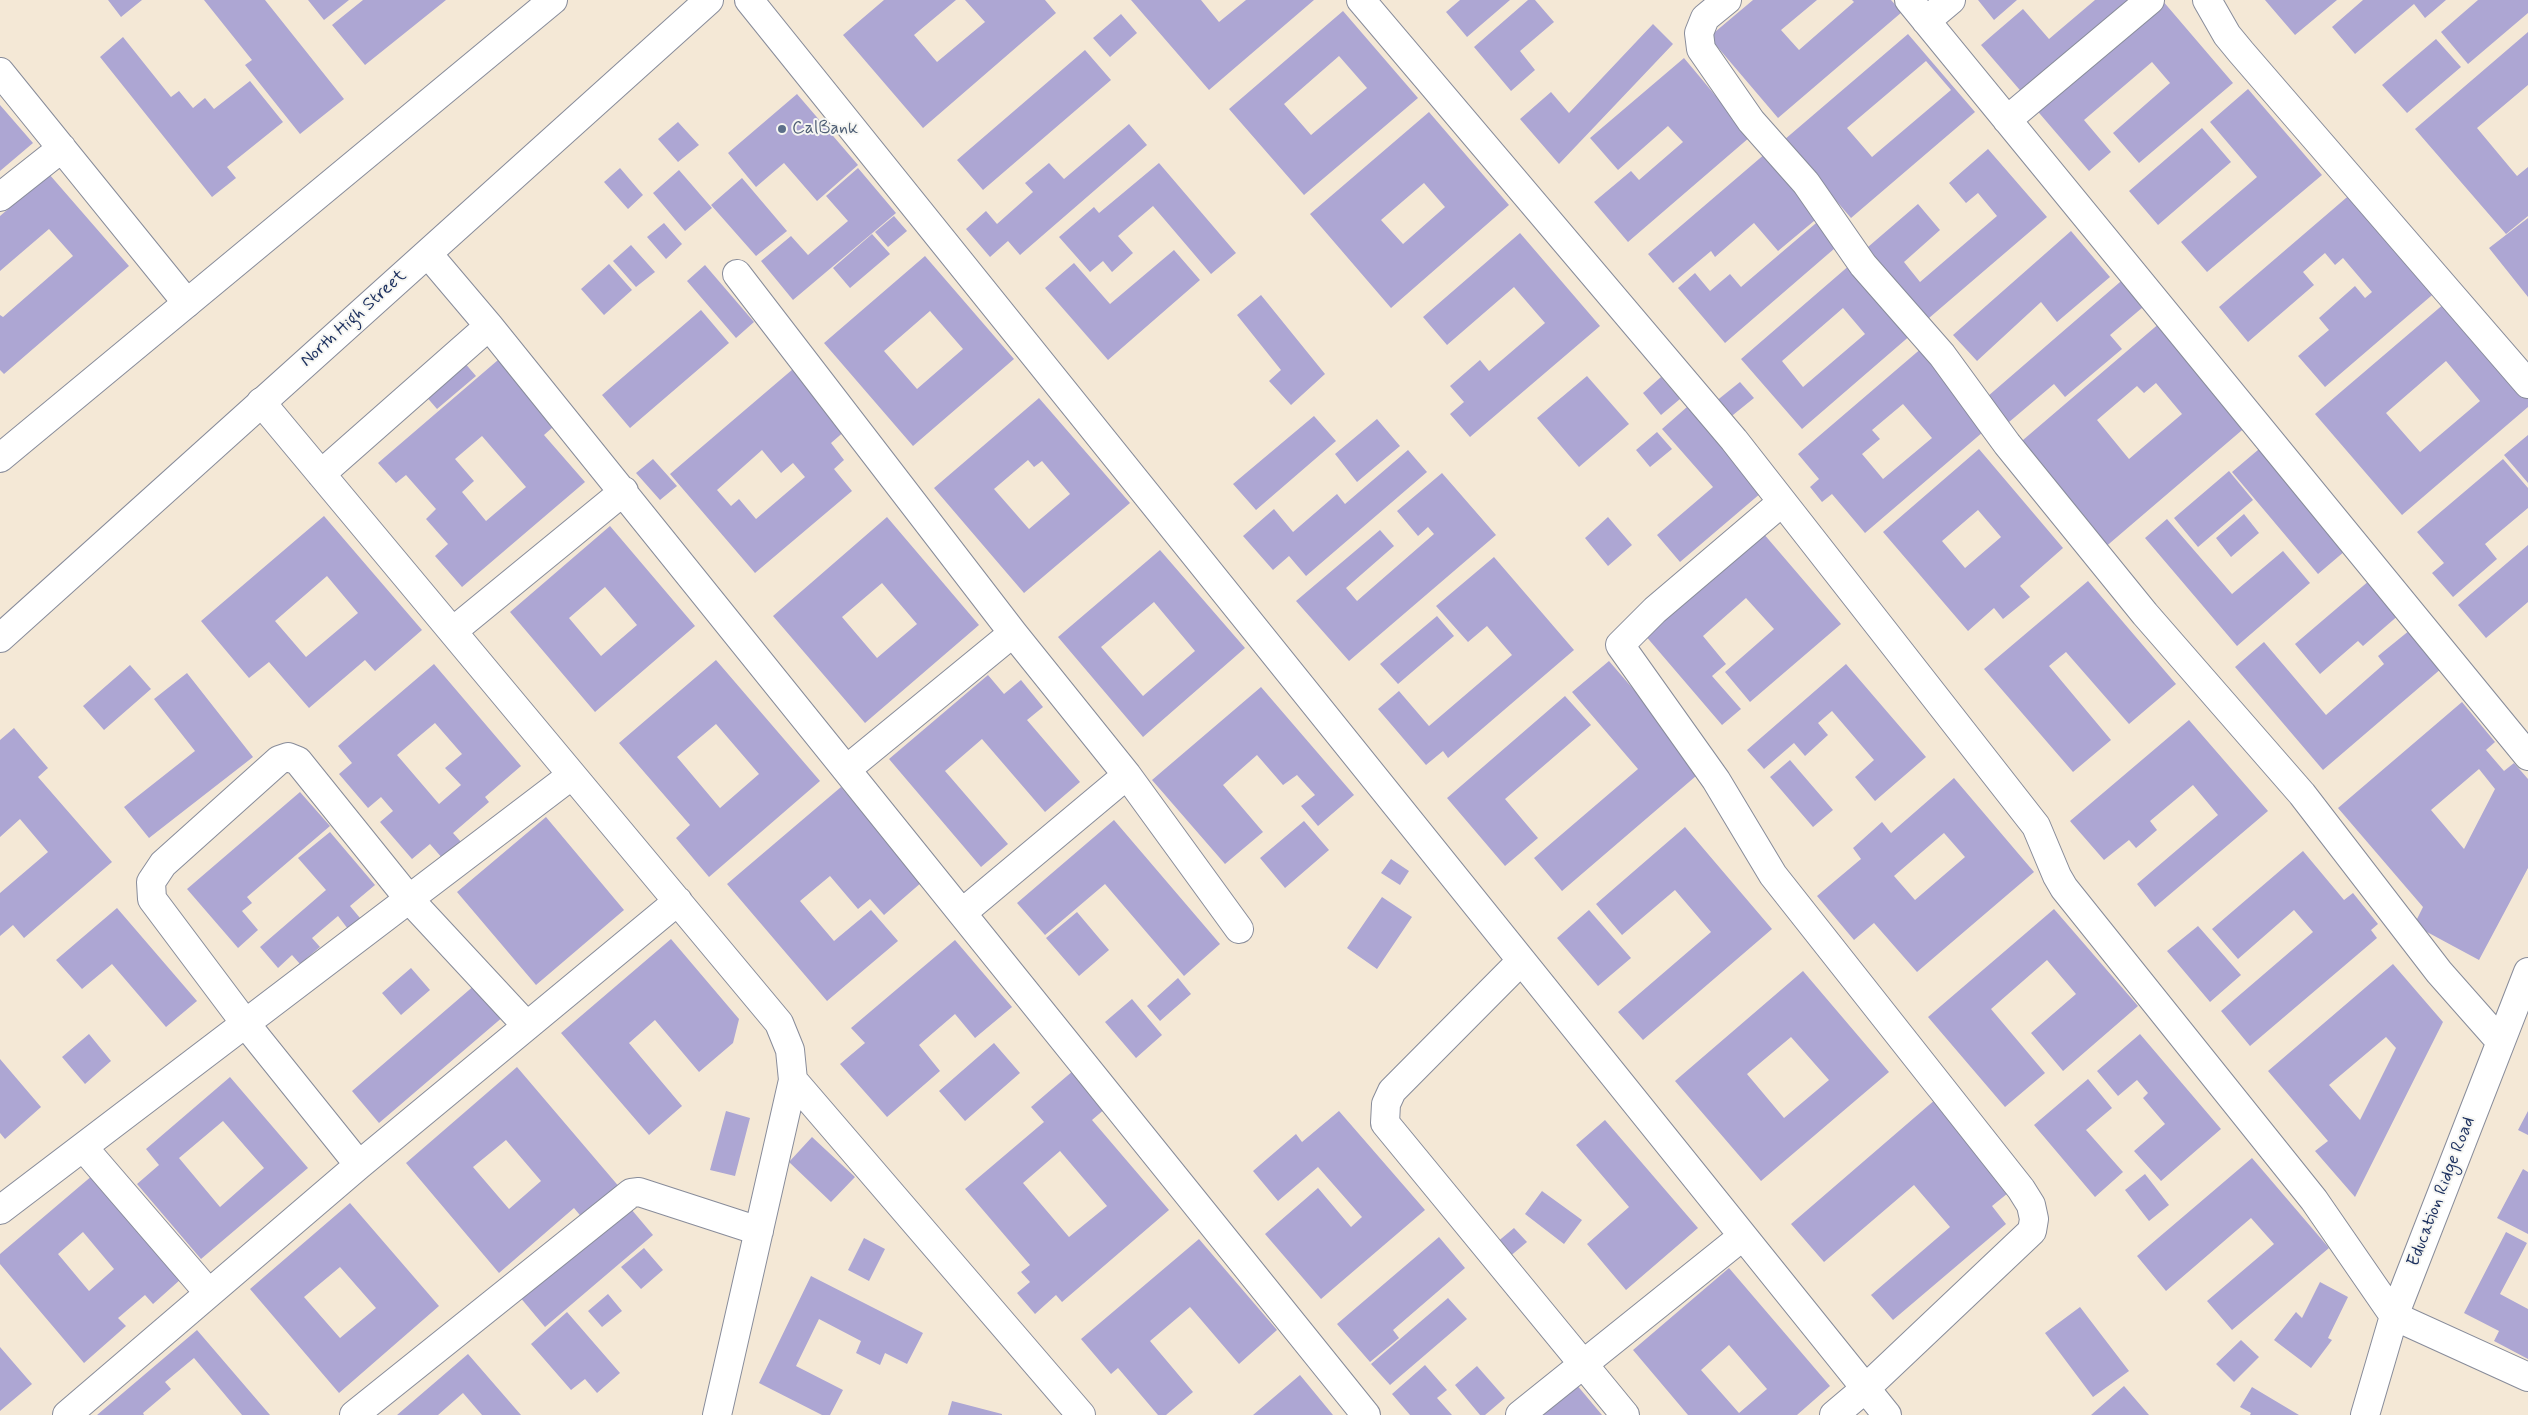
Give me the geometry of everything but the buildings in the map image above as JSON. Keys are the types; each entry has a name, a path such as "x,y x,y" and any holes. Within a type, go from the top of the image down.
{"main road":[{"path":"0,458 553,0"},
{"name":"North High Street","path":"0,638 708,0"},
{"path":"749,0 1887,1415"},
{"path":"1361,0 1734,440 2036,826 2064,888 2314,1200 2394,1316 2528,1377"},
{"path":"1727,0 1705,18 1699,34 1701,49 1751,121 1806,183 1863,265 1942,355 2007,444 2139,606 2302,794 2440,972 2500,1041"},
{"path":"1909,0 2474,693 2528,756"},
{"path":"1926,21 1951,0"},
{"path":"2007,120 2150,0"},
{"path":"2207,0 2227,35 2241,52 2528,384"},
{"path":"0,72 187,303"},
{"path":"0,197 62,148"},
{"path":"428,254 624,491 1366,1415"},
{"path":"737,274 1013,633 1127,775 1239,929"},
{"path":"322,474 489,326"},
{"path":"261,402 779,1023 790,1050 793,1080 717,1415"},
{"path":"453,631 624,491"},
{"path":"1782,502 1654,610 1620,645 1712,773 1774,875 2021,1189 2031,1205 2034,1219 2032,1231 1866,1388 1834,1415"},
{"path":"847,769 1013,633"},
{"path":"359,1165 245,1023 152,899 151,882 163,864 279,760 288,757 298,761 409,899 527,1026"},
{"path":"0,1210 572,775"},
{"path":"962,913 1127,775"},
{"path":"66,1415 359,1165 678,902"},
{"path":"1521,961 1392,1092 1386,1104 1385,1122 1625,1415"},
{"name":"Education Ridge Road","path":"2365,1415 2394,1316 2528,972"},
{"path":"793,1080 1080,1415"},
{"path":"83,1147 208,1292"},
{"path":"354,1415 631,1193 639,1192 759,1231"},
{"path":"1520,1415 1743,1236"}],"place":[{"name":"CalBank","path":"782,129"}]}
